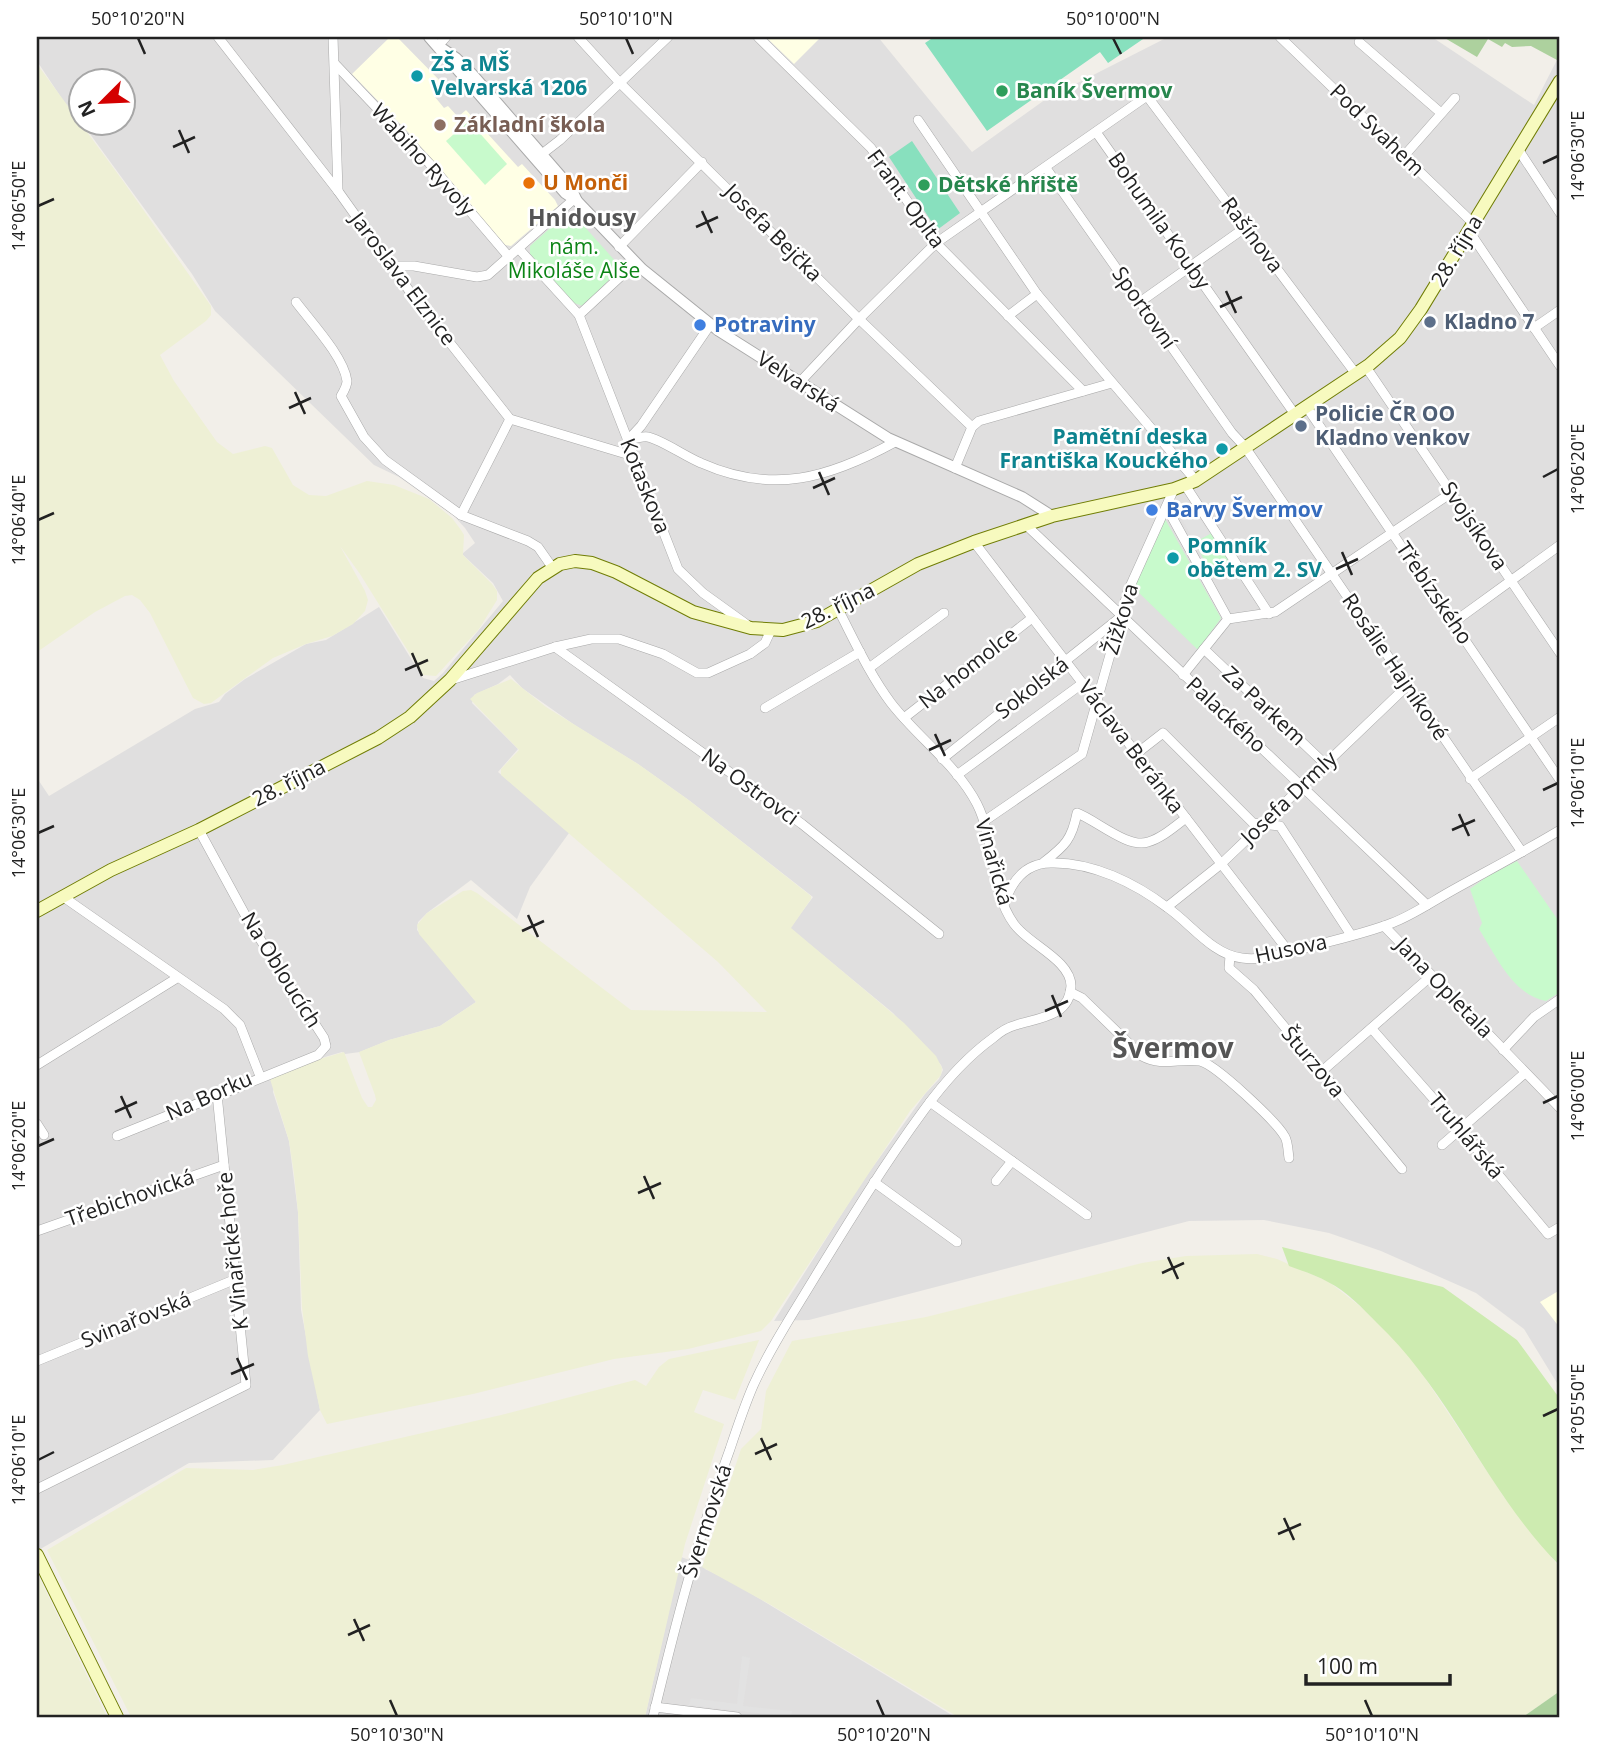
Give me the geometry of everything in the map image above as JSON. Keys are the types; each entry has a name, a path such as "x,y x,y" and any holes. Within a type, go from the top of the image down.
{"main road":[{"name":"28. října","path":"37,911 377,738 410,717 450,680 538,578 552,567 575,561 592,563 616,572 693,612 751,628 795,628 839,611 918,564 974,542 1052,516 1185,485 1361,371 1393,345 1409,327 1560,81"},
{"path":"37,1555 117,1717"}],"street":[{"name":"Jaroslava Elznice","path":"218,37 510,419"},
{"path":"333,37 338,191"},
{"name":"Velvarská","path":"429,37 456,58 539,157 571,188 575,201 619,247 710,325 895,442 1022,497 1052,516"},
{"path":"438,46 446,37"},
{"name":"Josefa Bejčka","path":"578,37 620,83 972,427"},
{"path":"539,157 668,37"},
{"name":"Frant. Oplta","path":"758,37 871,148 936,243 1083,391"},
{"name":"Pod Svahem","path":"1280,37 1404,156 1471,227 1560,366"},
{"path":"1359,42 1441,113"},
{"name":"Wabiho Ryvoly","path":"335,64 429,163 509,257"},
{"name":"Rašínova","path":"1097,132 1147,96 1245,227 1361,371"},
{"path":"1404,156 1455,98"},
{"path":"918,120 1037,294 1112,383 1185,485 1269,614"},
{"path":"800,382 936,243 980,210 1097,132"},
{"name":"Bohumila Kouby","path":"1097,132 1191,266 1300,410"},
{"path":"1518,149 1560,213"},
{"path":"619,247 702,162"},
{"name":"Sportovní","path":"1046,168 1231,433 1245,447"},
{"path":"391,266 414,266 482,277 492,272 575,201"},
{"path":"1140,302 1245,227"},
{"path":"519,249 579,315 635,263"},
{"path":"1008,316 1037,294"},
{"path":"296,302 344,370 347,384 341,396 364,437 385,460 461,515 538,547 552,567"},
{"path":"1534,328 1560,310"},
{"name":"Kotaskova","path":"579,315 678,569 702,593 751,628"},
{"path":"627,441 641,426 710,325"},
{"name":"Svojsíkova","path":"1361,371 1451,493 1560,653"},
{"path":"956,468 972,427 979,421 1112,383"},
{"name":"Třebízského","path":"1300,410 1394,533 1560,780"},
{"path":"461,515 510,419 633,456"},
{"path":"627,441 646,436 702,464 727,473 774,480 809,477 846,467 895,442"},
{"name":"Rosálie Hajníkové","path":"1245,447 1522,852"},
{"name":"Žižkova","path":"984,822 1082,754 1128,590 1167,508 1185,485"},
{"path":"1182,675 1228,619 1275,612 1451,493"},
{"path":"1167,508 1228,619"},
{"name":"Palackého","path":"1025,524 1427,905"},
{"name":"Václava Beránka","path":"974,542 1289,952"},
{"name":"Svojsíkova","path":"1454,622 1560,545"},
{"name":"Vinařická","path":"839,611 882,690 957,775 977,804 984,822 994,877 1012,922 1021,933 1062,966 1069,975 1070,992"},
{"path":"869,668 944,612"},
{"name":"Sokolská","path":"942,759 1122,616"},
{"name":"Na homolce","path":"904,718 1032,618"},
{"path":"450,680 555,647 591,639 620,639 663,654 682,666 703,673 719,669 750,654 765,643 771,630"},
{"name":"Na Ostrovci","path":"555,647 802,824 939,934"},
{"name":"Za Parkem","path":"1204,649 1324,763"},
{"path":"765,708 860,652"},
{"path":"957,775 1083,683"},
{"name":"Josefa Drmly","path":"1167,907 1221,864 1408,685"},
{"path":"1471,779 1560,717"},
{"path":"1136,754 1163,733 1253,823 1280,826 1351,935"},
{"path":"1004,905 1016,878 1043,863 1071,838 1077,813 1125,839 1143,844 1156,839 1186,818"},
{"name":"Na Obloucích","path":"199,830 249,922 324,1038 326,1046 317,1055 260,1076"},
{"name":"Husova","path":"1043,863 1075,864 1110,874 1167,907 1230,956 1257,959 1384,926 1427,905 1560,830"},
{"name":"Na Borku","path":"62,896 224,1009 240,1025 260,1076 117,1136"},
{"name":"Jana Opletala","path":"1384,926 1560,1108"},
{"name":"Šturzova","path":"1230,956 1229,968 1254,990 1402,1169"},
{"path":"1321,1072 1431,976"},
{"path":"37,1065 177,978"},
{"path":"957,1241 874,1182 930,1102 972,1056 996,1035 1017,1024 1049,1017 1065,1003 1070,992 1082,998 1142,1056 1152,1062 1202,1061 1220,1074 1264,1112 1286,1138 1289,1158"},
{"name":"Jana Opletala","path":"1503,1050 1534,1017 1560,999"},
{"name":"Truhlářská","path":"1373,1029 1548,1234 1560,1227"},
{"path":"1442,1145 1525,1073"},
{"name":"K Vinařické hoře","path":"37,1489 246,1385 216,1094"},
{"path":"930,1102 1087,1215"},
{"path":"37,1124 44,1135"},
{"path":"996,1181 1012,1161"},
{"name":"Třebichovická","path":"37,1231 224,1165"},
{"name":"Švermovská","path":"654,1712 696,1548 753,1387 781,1332 874,1182"},
{"name":"Svinařovská","path":"37,1361 236,1279"},
{"path":"654,1712 737,1717"}],"shaded area":[{"path":"37,37 878,37 972,152 1046,99 1168,37 1432,37 1534,105 1560,54 1560,1388 1524,1329 1476,1293 1381,1251 1329,1233 1264,1220 1189,1221 809,1320 774,1321 860,1185 925,1094 939,1079 943,1070 941,1065 893,1013 790,928 813,897 690,801 638,764 576,726 522,688 510,675 474,695 472,703 518,749 498,772 569,833 530,887 517,919 471,880 418,922 417,930 476,1002 440,1026 389,1040 360,1052 342,1052 325,1057 276,1076 273,1092 289,1141 298,1212 301,1310 320,1410 273,1460 189,1463 37,1551 37,778 49,796 195,709 219,702 245,679 306,644 326,640 379,607 423,678 434,681 503,601 493,583 462,554 475,543 453,515 399,477 374,465 215,311 192,274 91,136 136,136 136,66 66,66 66,105 37,61"},
{"name":"Základní škola","path":"390,37 397,37 445,86 435,97 444,108 448,106 458,117 466,110 518,167 522,164 555,200 558,206 511,246 505,245 408,132 352,74"},
{"path":"766,37 821,37 794,64"},
{"path":"37,64 66,103 66,136 90,136 211,306 211,315 206,321 160,355 174,381 217,442 233,454 265,446 272,448 293,485 309,495 326,496 367,481 394,485 429,499 452,518 461,530 464,535 463,555 492,584 497,591 497,600 479,629 436,676 423,675 340,546 365,591 368,600 365,611 353,624 332,636 273,658 211,703 204,704 193,698 150,613 140,600 132,595 95,612 37,652"},
{"path":"1190,504 1210,534 1195,542 1176,509"},
{"path":"511,679 546,707 638,764 690,801 811,896 791,928 904,1023 936,1056 942,1068 941,1075 910,1111 771,1321 761,1331 688,1349 614,1359 473,1394 327,1424 320,1410 308,1356 302,1307 298,1212 289,1141 270,1079 313,1061 344,1052 362,1098 368,1107 372,1107 376,1100 375,1095 359,1052 389,1040 440,1026 476,1002 419,934 417,925 427,913 463,891 471,890 631,1010 767,1012 718,962 501,775 501,769 519,750 470,699 477,693"},
{"path":"1257,1254 1277,1259 1329,1282 1361,1307 1390,1335 1413,1360 1504,1497 1560,1568 1560,1691 1523,1717 958,1717 702,1567 741,1449 761,1429 766,1391 792,1341 926,1317 1142,1263 1186,1256"},
{"path":"1560,1290 1560,1328 1540,1302"},
{"path":"759,1340 735,1400 703,1390 694,1412 724,1424 685,1544 645,1717 131,1717 47,1550 186,1468 253,1470 283,1465 501,1415 635,1380 646,1386 659,1367 669,1359"},
{"path":"681,1557 703,1565 705,1569 732,1582 955,1717 645,1717"},
{"path":"37,1573 105,1713 107,1717 37,1717"},
{"path":"742,1656 750,1658 743,1706 792,1711 791,1717 689,1705 691,1698 737,1704"}],"green space":[{"name":"Baník Švermov","path":"934,37 1146,37 1108,63 1100,52 987,131 925,43"},
{"path":"1443,37 1560,37 1560,54 1557,60 1531,46 1512,47 1505,43 1502,47 1488,39 1477,57"},
{"path":"469,121 507,164 485,185 446,141"},
{"name":"Dětské hřiště","path":"912,141 960,213 937,230 889,157"},
{"name":"nám. Mikoláše Alše","path":"566,214 575,216 617,263 618,271 583,306 574,303 530,254 530,246"},
{"path":"1165,519 1221,618 1198,650 1134,588"},
{"path":"1211,533 1232,566 1213,578 1195,542"},
{"path":"1517,861 1560,923 1560,992 1546,1001 1524,991 1506,973 1479,929 1482,923 1470,889"},
{"path":"1282,1247 1443,1287 1517,1340 1560,1399 1560,1566 1512,1508 1449,1412 1403,1351 1342,1291 1319,1277 1289,1266"},
{"path":"1560,1691 1560,1717 1523,1717"}],"place":[{"name":"ZŠ a MŠ Velvarská 1206","path":"417,76"},
{"name":"Baník Švermov","path":"1002,91"},
{"name":"Základní škola","path":"440,125"},
{"name":"U Monči","path":"529,183"},
{"name":"Dětské hřiště","path":"924,185"},
{"name":"Kladno 7","path":"1430,322"},
{"name":"Potraviny","path":"700,325"},
{"name":"Policie ČR OO Kladno venkov","path":"1301,426"},
{"name":"Pamětní deska Františka Kouckého","path":"1222,449"},
{"name":"Barvy Švermov","path":"1152,510"},
{"name":"Pomník obětem 2. SV","path":"1173,558"}],"district":[{"name":"Hnidousy","path":"582,218"},
{"name":"Švermov","path":"1173,1048"}]}
